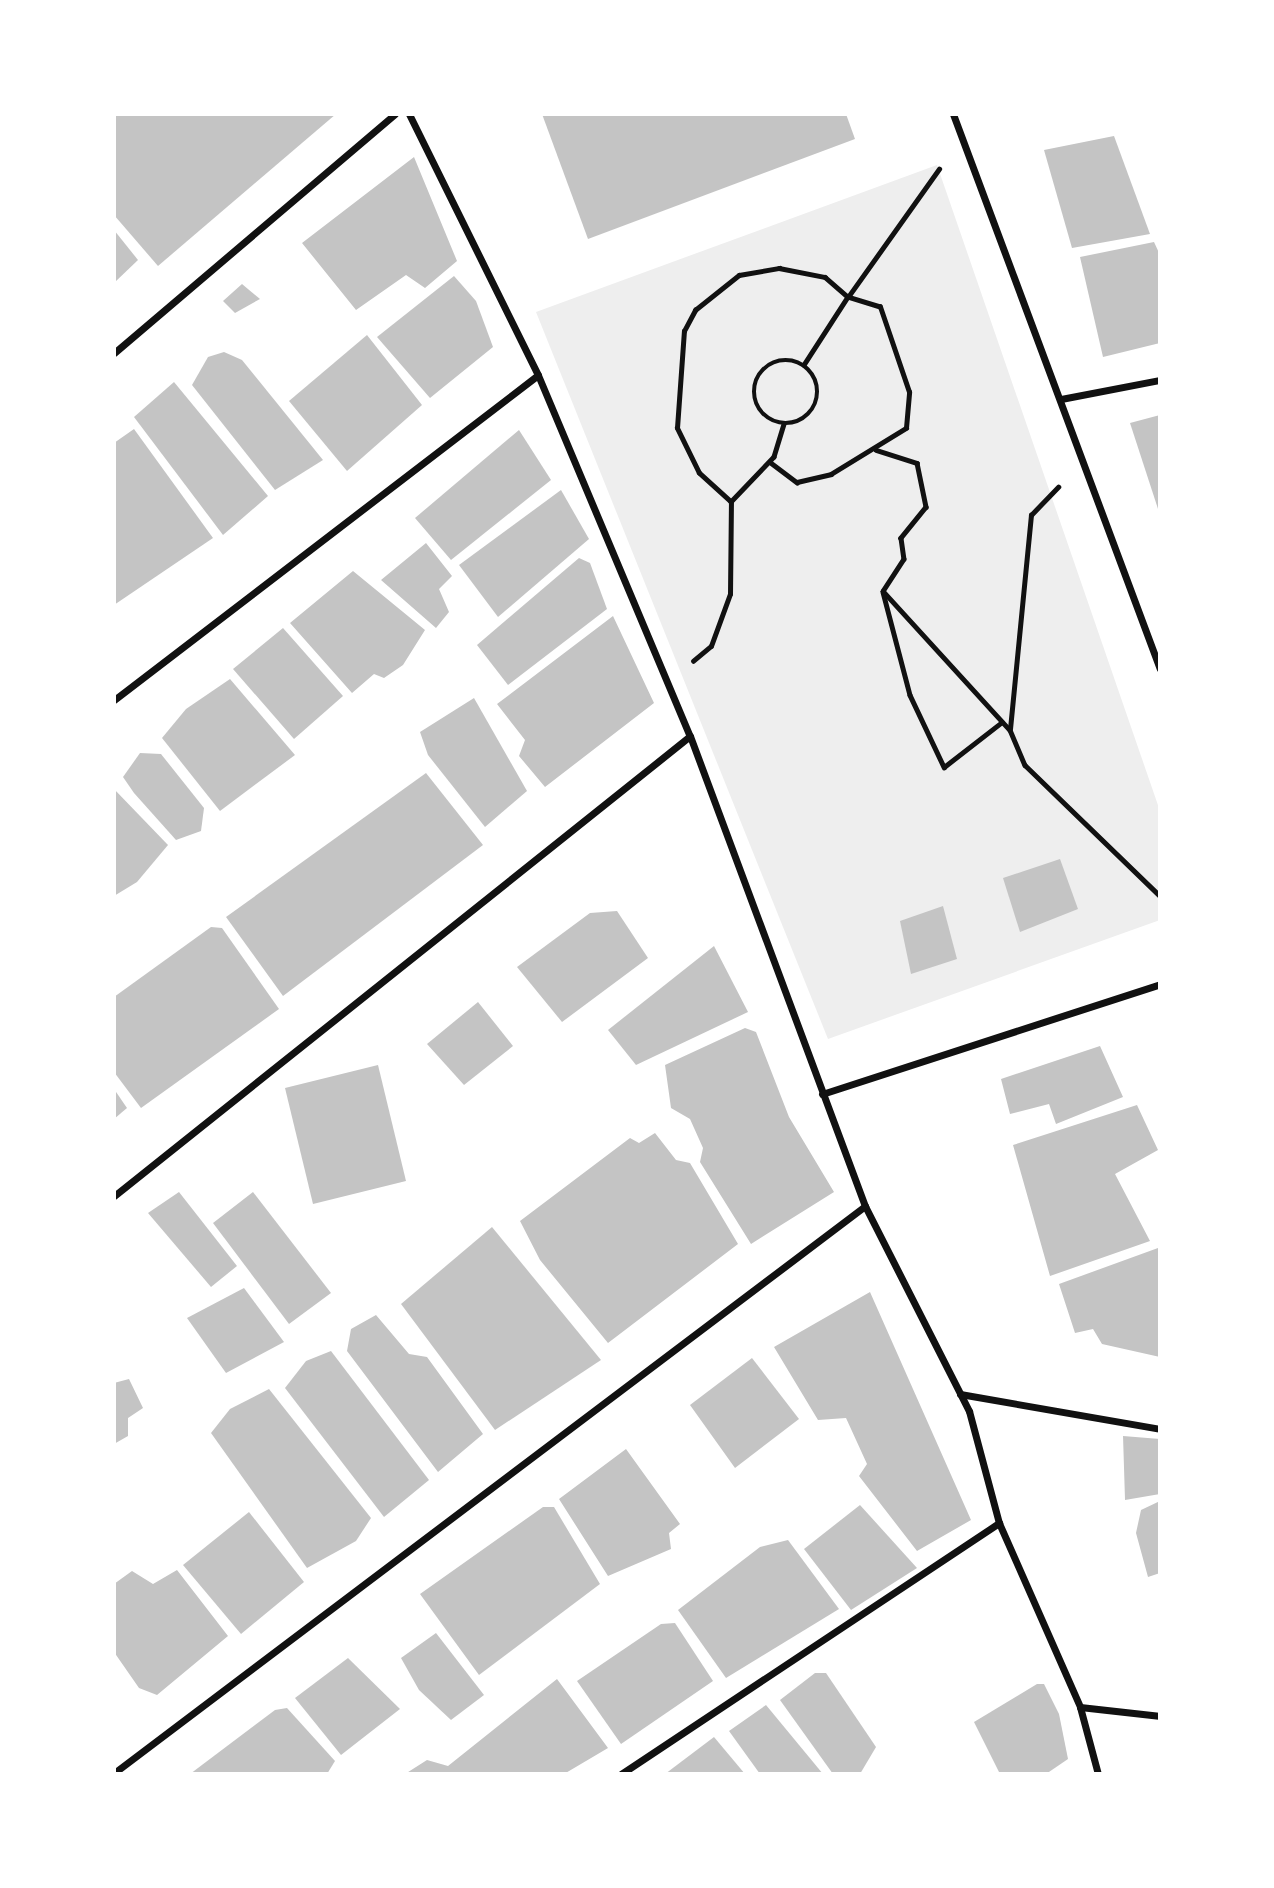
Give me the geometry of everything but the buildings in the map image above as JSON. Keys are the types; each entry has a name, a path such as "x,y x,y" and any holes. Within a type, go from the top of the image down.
{"street":[{"path":"114,353 395,114"},
{"path":"409,114 538,375 690,736 865,1206 960,1394 999,1523 1080,1707 1098,1774"},
{"path":"953,114 1160,668"},
{"path":"114,700 538,375"},
{"path":"1061,399 1160,380"},
{"path":"114,1196 690,736"},
{"path":"822,1094 1160,984"},
{"path":"114,1773 865,1206"},
{"path":"960,1394 1160,1429"},
{"path":"621,1774 999,1523"},
{"path":"1080,1707 1160,1716"}],"path":[{"path":"804,365 961,135"},
{"path":"731,502 699,474 677,428 677,366 695,310 739,275 779,268 825,277 848,297 880,307 909,393 906,428 876,450 831,474 797,481 770,462"},
{"path":"772,363 804,365 818,394 809,414 784,424 768,419 756,404 759,374 772,363"},
{"path":"668,683 711,646 730,594 731,502 770,462 784,424"},
{"path":"876,450 917,463 926,507 901,538 904,559 883,591 911,695 944,767 1002,722"},
{"path":"1010,730 1031,515 1083,460"},
{"path":"883,591 1010,730 1025,765 1160,896"}],"shaded area":[{"path":"937,165 1160,811 1160,920 828,1039 536,312"}]}
